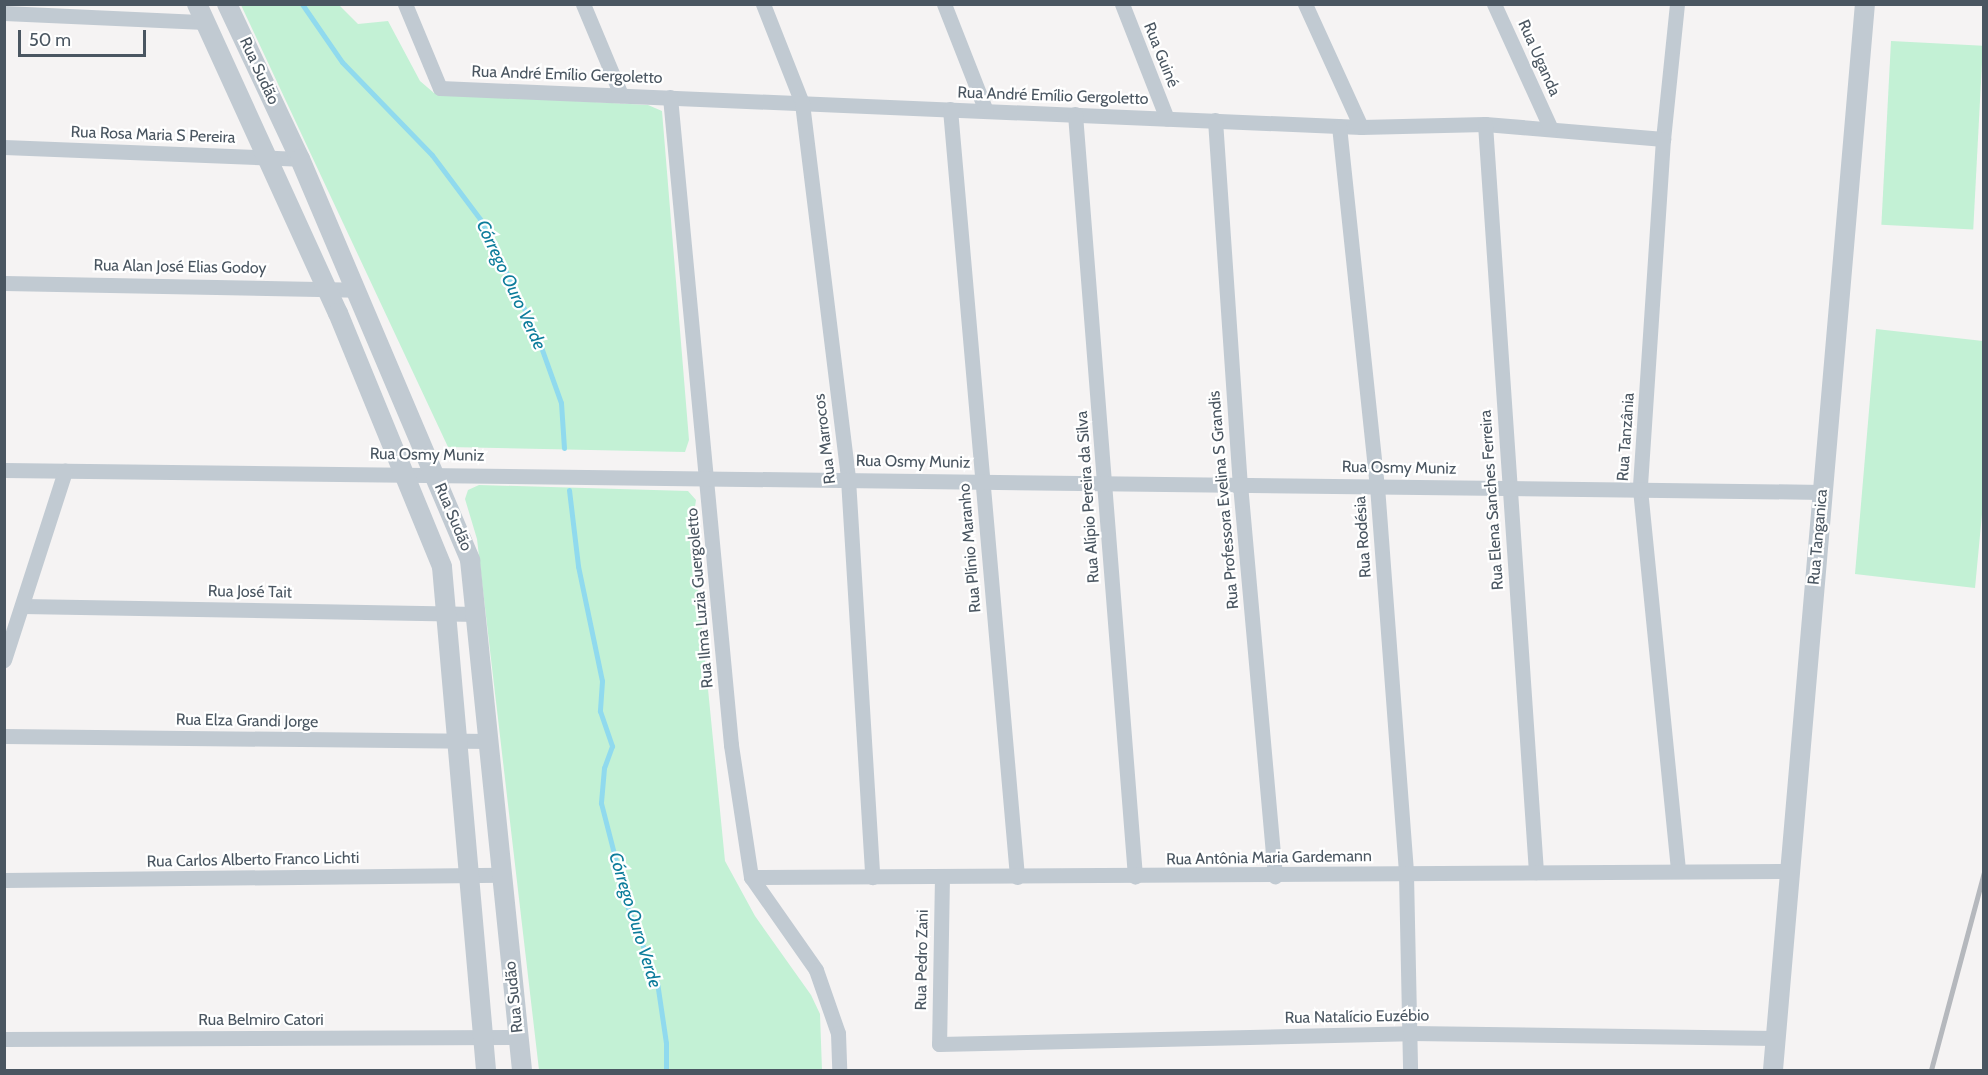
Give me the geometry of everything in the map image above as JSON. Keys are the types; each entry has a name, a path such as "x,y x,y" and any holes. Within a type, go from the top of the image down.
{"street":[{"name":"Rua Sudão","path":"227,4 300,159 470,560 522,1071"},
{"name":"Rua André Emílio Gergoletto","path":"405,4 441,88 1361,127 1485,124 1550,127 1663,140"},
{"path":"583,4 621,95"},
{"name":"Rua Marrocos","path":"763,4 802,103 848,479 872,877"},
{"path":"944,4 986,111"},
{"name":"Rua Guiné","path":"1122,4 1167,118"},
{"path":"1305,4 1361,127"},
{"name":"Rua Uganda","path":"1494,4 1550,127"},
{"name":"Rua Tanganica","path":"1773,1071 1788,871 1865,4"},
{"name":"Rua Tanzânia","path":"1677,6 1663,140 1640,489 1678,872"},
{"path":"4,13 201,13"},
{"name":"Rua Sudão","path":"201,13 326,287 442,567 460,742 486,1071"},
{"name":"Rua Ilma Luzia Guergoletto","path":"670,98 708,477 730,745 751,877 816,970 838,1033 839,1071"},
{"name":"Rua Plínio Maranho","path":"950,109 1017,877"},
{"name":"Rua Alípio Pereira da Silva","path":"1076,114 1135,877"},
{"name":"Rua Professora Evelina S Grandis","path":"1215,120 1240,484 1275,876"},
{"name":"Rua Elena Sanches Ferreira","path":"1485,124 1508,488 1536,872"},
{"name":"Rua Rodésia","path":"1339,126 1377,486 1406,874 1410,1071"},
{"name":"Rua Rosa Maria S Pereira","path":"4,147 300,159"},
{"name":"Rua Alan José Elias Godoy","path":"4,283 326,287 356,290"},
{"name":"Rua Osmy Muniz","path":"4,471 434,473 1822,492"},
{"path":"4,660 65,471"},
{"name":"Rua José Tait","path":"22,606 477,614"},
{"name":"Rua Elza Grandi Jorge","path":"4,736 490,741"},
{"name":"Rua Antônia Maria Gardemann","path":"751,877 1135,877 1788,871"},
{"name":"Rua Carlos Alberto Franco Lichti","path":"4,880 502,875"},
{"name":"Rua Pedro Zani","path":"939,1044 942,876"},
{"name":"Rua Natalício Euzébio","path":"939,1044 1410,1033 1775,1038"},
{"name":"Rua Belmiro Catori","path":"4,1039 518,1037"}],"green space":[{"path":"241,5 339,5 358,24 388,21 420,81 434,93 648,105 662,111 689,440 685,452 448,447"},
{"path":"1891,41 1983,46 1973,230 1881,225"},
{"path":"1876,329 1983,341 1984,493 1975,588 1855,574"},
{"path":"479,485 688,491 696,500 692,527 725,861 755,916 811,995 820,1014 822,1070 539,1070 477,539 465,499 468,490"}],"waterway":[{"name":"Córrego Ouro Verde","path":"302,4 342,62 432,155 480,219 536,333 561,403 564,448"},
{"name":"Córrego Ouro Verde","path":"569,490 578,566 602,681 600,711 612,746 604,768 601,803 628,908 657,982 666,1043 666,1070"}],"railway":[{"path":"1931,1070 1984,872"}]}
